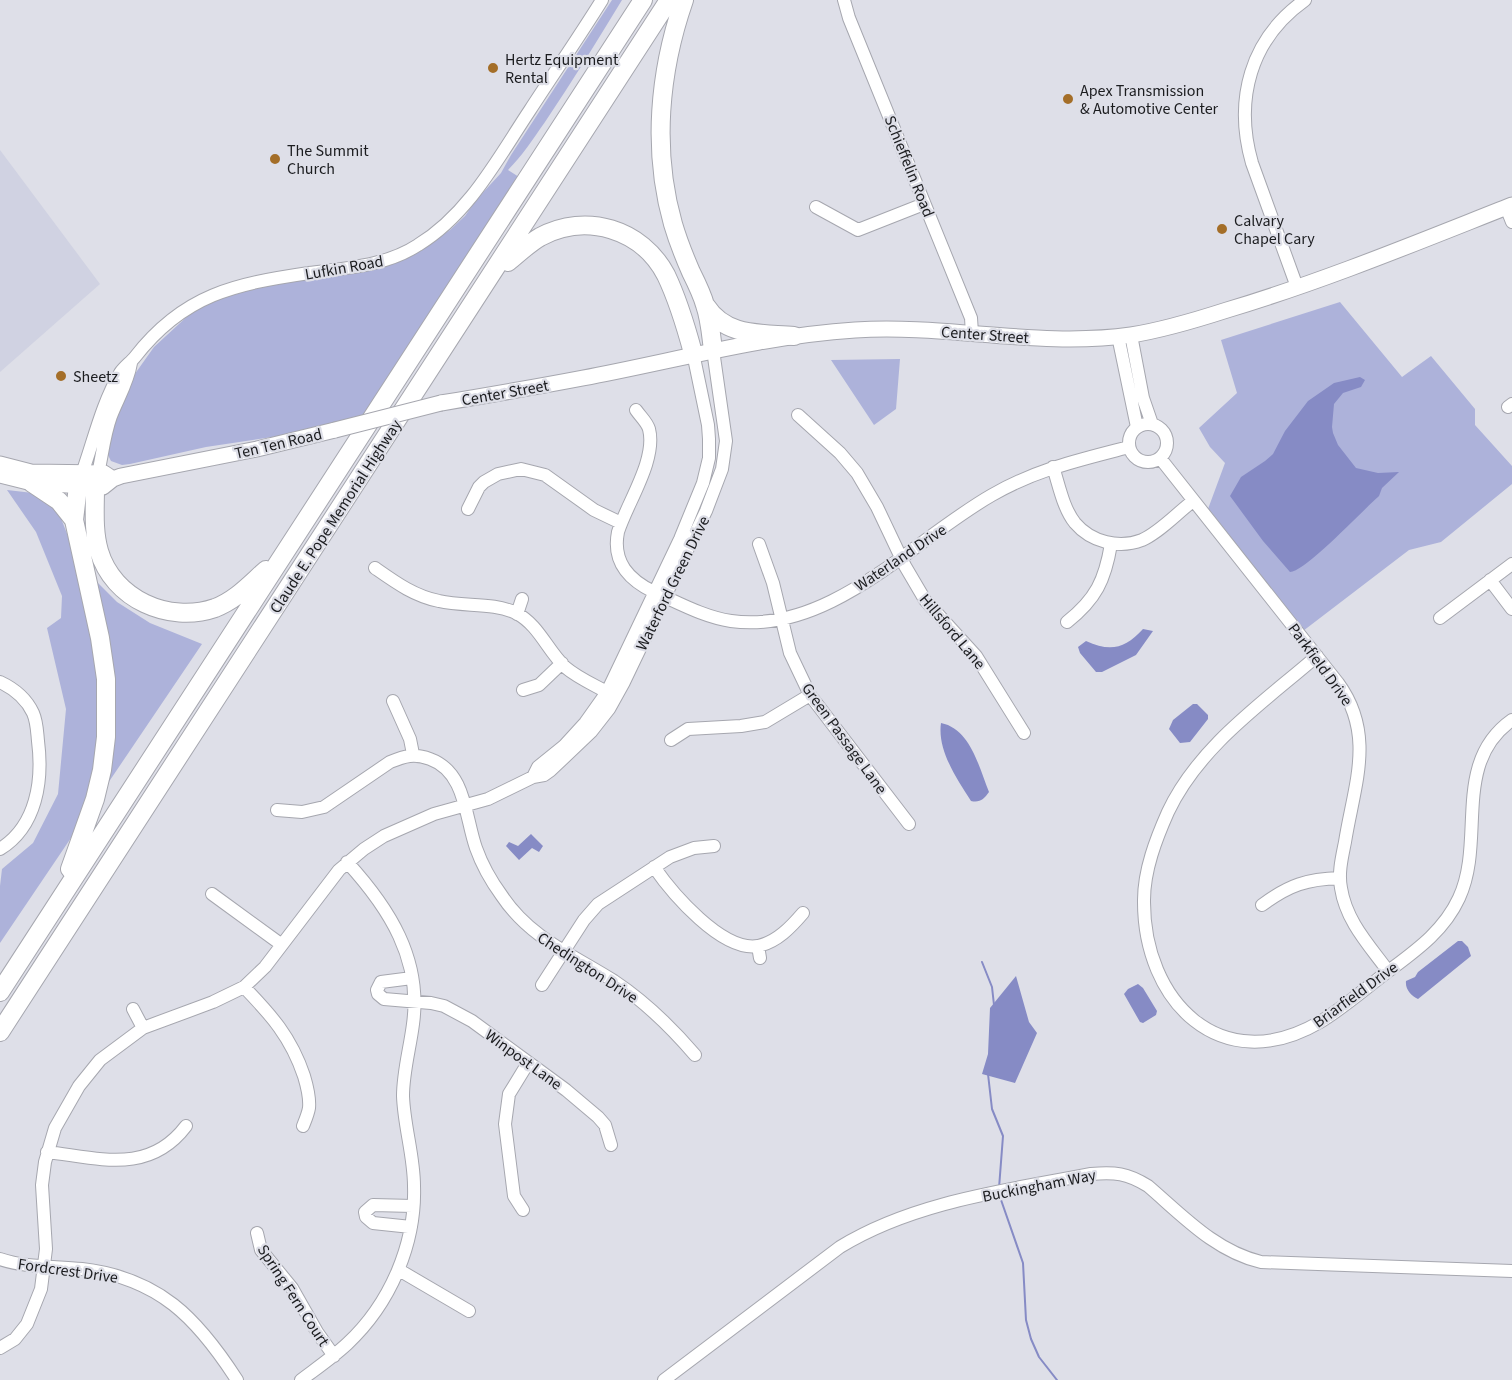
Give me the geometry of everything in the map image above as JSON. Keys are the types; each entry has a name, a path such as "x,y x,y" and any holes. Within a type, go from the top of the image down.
{"highway":[{"name":"Claude E. Pope Memorial Highway","path":"0,992 643,0"},
{"name":"Claude E. Pope Memorial Highway","path":"0,1032 669,0"},
{"path":"684,0 664,74 660,133 663,178 680,246 705,305 714,318 740,331 794,336"},
{"path":"492,275 540,237 562,228 585,224 621,232 647,250 666,275 684,320 693,353"},
{"path":"705,305 713,350"},
{"path":"93,480 94,528 99,552 105,565 113,578 128,593 156,609 192,613 221,605 244,590 286,552"},
{"path":"74,520 93,480"},
{"path":"32,483 59,501 74,520 100,638 106,679 106,737 102,770 84,834 54,908"}],"main road":[{"name":"Center Street","path":"441,403 584,378 693,353 794,336 856,330 931,330 1056,339 1125,336 1210,316 1297,287 1509,206"},
{"name":"Ten Ten Road","path":"0,475 32,483 93,480 335,430 441,403"},
{"name":"Ten Ten Road","path":"0,464 31,472 93,480"}],"street":[{"name":"Lufkin Road","path":"93,480 102,444 131,363 152,336 190,306 220,291 248,282 360,266 397,256 440,230 463,207 490,170 602,0"},
{"name":"Schieffelin Road","path":"844,0 849,18 971,318 972,333"},
{"path":"1297,287 1252,163 1244,111 1247,85 1262,47 1283,18 1305,0"},
{"path":"816,207 858,230 924,204"},
{"path":"1509,206 1512,222"},
{"path":"1125,336 1152,424 1165,436 1166,448 1160,458 1154,461 1141,461 1135,458 1129,447 1130,436 1137,428 1152,424"},
{"path":"1125,336 1137,428"},
{"name":"Waterford Green Drive","path":"659,594 706,511 722,469 726,441 713,350"},
{"name":"Waterford Green Drive","path":"0,1348 15,1339 27,1324 41,1289 45,1267 42,1185 47,1152 60,1118 88,1073 109,1053 143,1028 213,1002 244,987 265,967 332,878 347,862 396,830 434,814 507,791 533,777 544,775 582,742 611,695 659,594 704,483 709,458 708,425 693,353"},
{"name":"Waterland Drive","path":"636,410 649,429 649,446 644,468 621,523 616,543 620,564 636,582 659,594 698,612 731,621 758,622 780,619 817,609 835,601 990,496 1031,475 1053,467 1129,447"},
{"name":"Hillsford Lane","path":"798,415 840,453 857,473 925,600 976,656 1024,733"},
{"name":"Parkfield Drive","path":"1160,458 1346,693 1355,713 1360,731 1360,753 1340,878 1344,900 1352,920 1388,971"},
{"path":"1053,467 1065,503 1075,523 1092,537 1111,544 1134,542 1147,537 1193,501"},
{"path":"468,509 484,482 498,474 521,469 545,475 594,510 621,523"},
{"name":"Green Passage Lane","path":"759,544 773,583 790,653 810,695 909,825"},
{"path":"1067,622 1083,609 1097,591 1111,544"},
{"path":"1440,618 1512,564"},
{"path":"375,568 420,596 441,602 501,608 517,614 542,635 562,663 585,681 611,695"},
{"path":"1490,580 1512,609"},
{"path":"517,614 522,599"},
{"name":"Briarfield Drive","path":"1317,656 1209,751 1174,800 1157,838 1147,872 1144,897 1148,940 1161,978 1181,1009 1194,1020 1214,1033 1236,1041 1265,1042 1284,1038 1308,1028 1334,1013 1434,934 1460,896 1467,873 1472,801 1483,752 1497,732 1512,720"},
{"path":"523,690 539,685 562,663"},
{"path":"0,682 16,690 32,712 36,721 40,753 37,797 19,832 0,849"},
{"path":"671,740 688,729 741,726 765,722 810,695"},
{"path":"277,810 302,812 324,807 390,762 413,754 410,739 393,701"},
{"name":"Chedington Drive","path":"413,754 432,759 446,768 459,786 480,859 509,907 528,927 635,997 659,1017 695,1054"},
{"path":"542,985 584,920 598,904 681,852 714,846"},
{"path":"301,1380 334,1356 374,1314 399,1270 411,1227 414,1206 413,1171 403,1095 415,1003 409,961 392,920 347,862"},
{"path":"654,867 676,898 708,925 736,943 759,952 787,930 803,913"},
{"path":"1262,905 1278,893 1300,883 1340,878"},
{"path":"212,894 282,945"},
{"name":"Winpost Lane","path":"412,978 381,982 377,990 378,994 384,999 431,1003 460,1013 566,1090 598,1117 604,1125 611,1145"},
{"path":"244,987 280,1027 298,1060 309,1099 309,1110 303,1126"},
{"path":"134,1009 143,1028"},
{"path":"523,1210 514,1196 505,1124 509,1094 528,1063"},
{"path":"47,1152 114,1161 130,1159 161,1149 175,1140 186,1126"},
{"name":"Buckingham Way","path":"664,1380 840,1247 868,1231 918,1211 1090,1174 1108,1172 1128,1174 1148,1186 1204,1234 1227,1250 1261,1262 1512,1271"},
{"path":"411,1227 373,1223 366,1217 365,1212 373,1205 414,1206"},
{"name":"Spring Fern Court","path":"256,1233 261,1250 292,1288 317,1332 334,1356"},
{"name":"Fordcrest Drive","path":"0,1259 45,1267 108,1273 139,1283 180,1309 199,1327 237,1380"},
{"path":"399,1270 469,1311"}],"shaded area":[{"path":"612,0 622,0 545,122 508,170 519,177 365,416 292,434 206,447 130,464 122,465 111,461 105,449 106,441 132,378 154,347 192,312 209,302 262,284 382,268 411,256 450,230 465,216 501,173"},
{"path":"0,150 100,284 0,372"},
{"path":"1340,302 1402,377 1431,356 1475,409 1475,425 1512,466 1512,484 1441,542 1409,550 1303,631 1208,509 1225,463 1210,447 1199,428 1237,393 1221,340"},
{"path":"900,359 896,409 874,425 831,360"},
{"path":"1360,377 1365,380 1361,387 1343,393 1334,404 1333,433 1338,445 1356,468 1378,473 1399,472 1382,488 1379,496 1334,539 1308,562 1290,572 1263,541 1230,496 1241,477 1273,454 1285,431 1308,401 1334,383"},
{"path":"7,490 33,493 57,508 71,544 95,580 117,602 150,623 202,644 0,943 2,869 33,843 58,794 66,709 47,628 61,618 62,596 36,532"},
{"path":"1143,629 1153,631 1136,655 1102,672 1096,672 1080,653 1078,647 1086,641 1102,647 1117,647 1130,641"},
{"path":"1193,704 1197,704 1208,715 1208,719 1190,742 1180,743 1169,729 1173,720"},
{"path":"941,723 960,733 967,741 989,792 982,800 971,801 954,774 942,743"},
{"path":"531,834 543,846 539,852 532,848 519,860 506,846 509,842 518,846"},
{"path":"1458,941 1462,941 1468,947 1471,956 1418,999 1413,996 1406,981 1415,977 1418,972"},
{"path":"1016,976 1029,1022 1037,1033 1015,1083 982,1074 988,1054 990,1008"},
{"path":"1138,984 1157,1011 1156,1015 1143,1023 1140,1022 1124,994"}],"waterway":[{"path":"982,962 992,987 994,1005"},
{"path":"988,1074 992,1109 1003,1136 999,1188"},
{"path":"1000,1197 1023,1263 1026,1320 1031,1339 1039,1357 1057,1380"}],"place":[{"name":"Hertz Equipment Rental","path":"493,68"},
{"name":"Apex Transmission & Automotive Center","path":"1068,99"},
{"name":"The Summit Church","path":"275,159"},
{"name":"Calvary Chapel Cary","path":"1222,229"},
{"name":"Sheetz","path":"61,376"}]}
